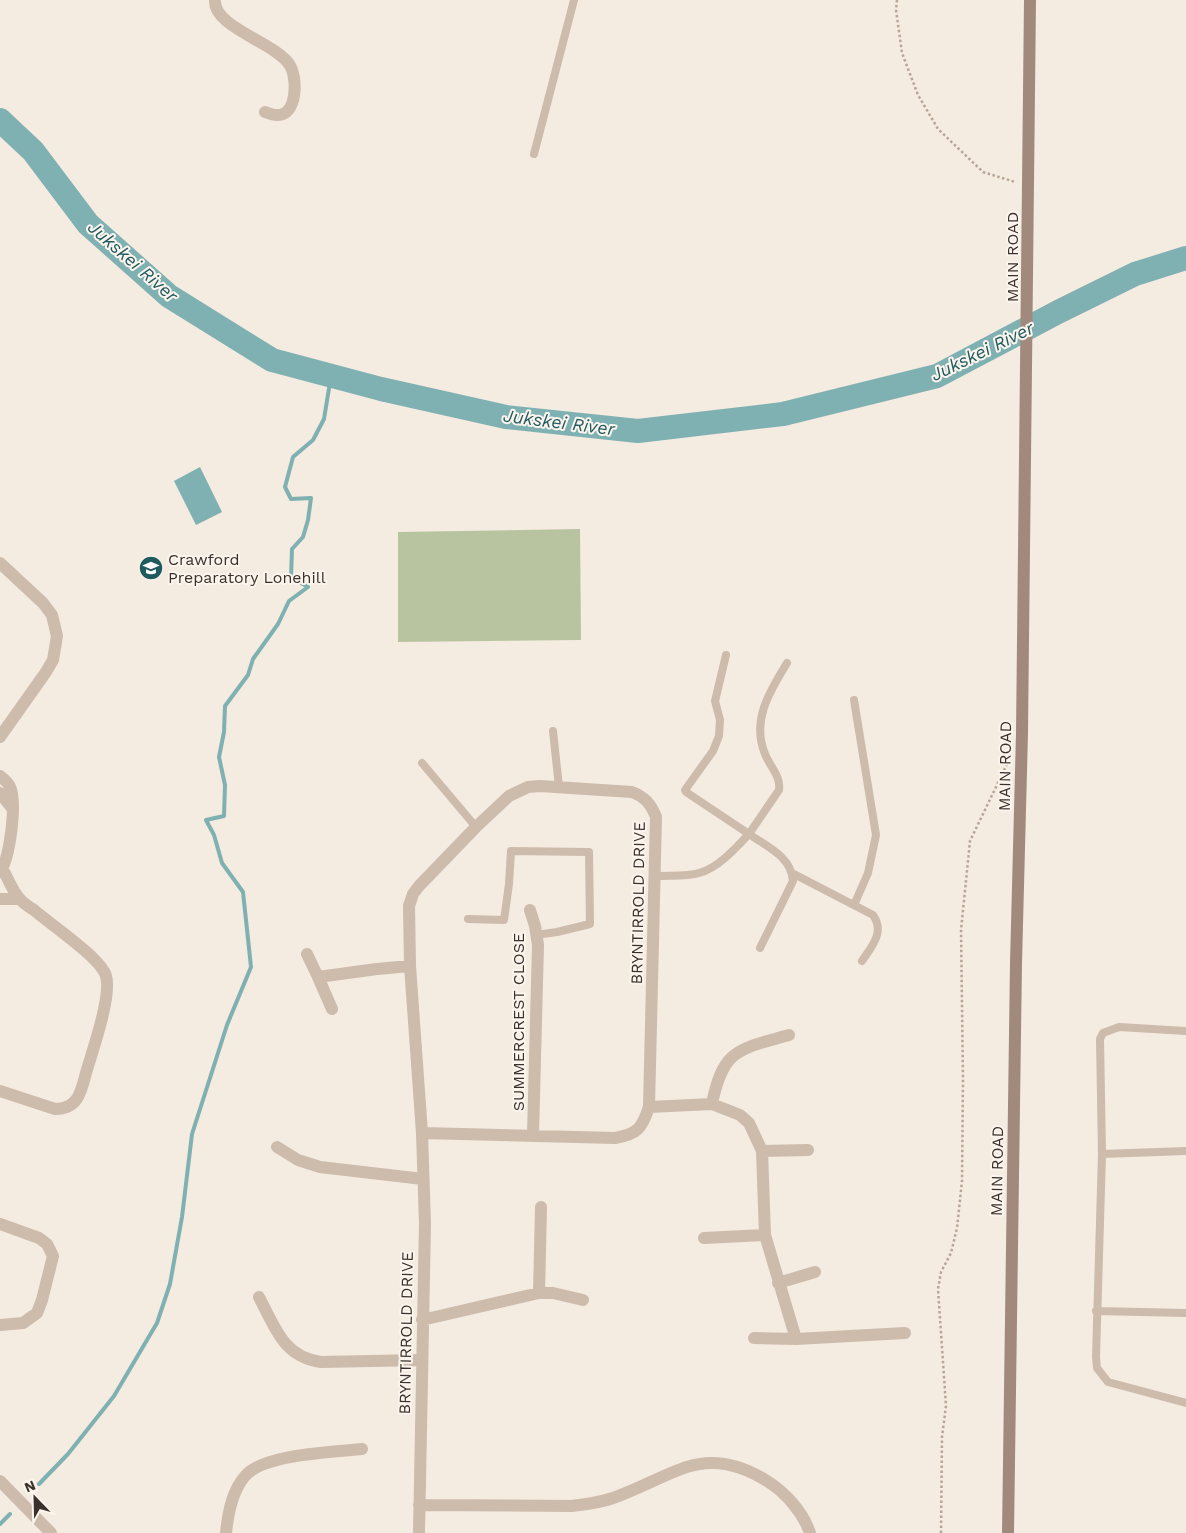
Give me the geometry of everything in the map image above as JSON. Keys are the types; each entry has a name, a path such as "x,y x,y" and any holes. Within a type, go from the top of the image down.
{"main road":[{"name":"MAIN ROAD","path":"1008,1533 1016,963 1022,733 1030,0"}],"street":[{"path":"215,0 216,10 229,24 272,48 288,63 295,75 290,109 276,116 265,112"},
{"path":"0,562 43,603 52,615 57,636 53,660 0,737"},
{"path":"0,776 11,788 13,801 10,845 1,870 19,899 95,960 106,976 107,987 102,1019 85,1077 77,1100 72,1105 64,1109 55,1109 0,1091"},
{"name":"BRYNTIRROLD DRIVE","path":"419,1533 424,1268 423,1179 422,1133 410,966 409,906 413,894 476,827 509,796 518,791 528,787 559,787 632,792 643,796 652,806 656,817 649,1107 644,1122 638,1130 628,1136 615,1138 422,1133"},
{"path":"0,793 12,808"},
{"path":"0,900 19,899"},
{"name":"SUMMERCREST CLOSE","path":"530,910 538,945 533,1135"},
{"path":"307,954 332,1009"},
{"path":"318,977 410,966"},
{"path":"712,1104 717,1080 735,1054 745,1048 789,1035"},
{"path":"649,1107 712,1104 740,1115 749,1123 762,1151 765,1235 796,1339"},
{"path":"277,1147 298,1160 320,1167 423,1179"},
{"path":"762,1151 808,1150"},
{"path":"539,1293 541,1207"},
{"path":"0,1224 39,1238 47,1244 53,1256 37,1313 23,1323 0,1325"},
{"path":"704,1238 765,1235"},
{"path":"778,1283 815,1272"},
{"path":"422,1320 539,1293 553,1293 583,1300"},
{"path":"259,1297 285,1345 294,1353 308,1360 321,1362 421,1360"},
{"path":"754,1338 796,1339 905,1333"},
{"path":"226,1533 230,1508 237,1488 246,1475 255,1468 265,1463 285,1458 362,1449"},
{"path":"419,1505 572,1506 596,1503 630,1492 685,1467 716,1462 742,1467 775,1486 794,1505 808,1526 810,1533"},
{"path":"0,1480 51,1533"}],"lane":[{"path":"534,154 574,0"},
{"path":"726,655 715,701 720,720 718,736 713,751 685,790 783,858 788,864 793,881 760,948"},
{"path":"656,876 692,874 708,870 749,834 779,790 780,783 762,746 760,716 772,687 787,663"},
{"path":"854,700 876,835 868,873 854,904"},
{"path":"553,731 559,787"},
{"path":"422,764 476,827"},
{"path":"468,919 504,920 511,852 589,852 590,924 557,932 536,934"},
{"path":"792,873 873,914 878,921 877,939 862,961"},
{"path":"1186,1031 1120,1027 1103,1032 1100,1039 1102,1154 1096,1310 1096,1357 1102,1376 1108,1382 1186,1403"},
{"path":"1102,1154 1186,1151"},
{"path":"1096,1310 1186,1313"}],"path":[{"path":"897,0 896,10 902,53 918,95 938,129 983,172 1028,186"},
{"path":"941,1533 942,1437 946,1406 938,1289 941,1272 951,1253 957,1228 962,1181 961,930 970,841 1009,760"}],"green space":[{"path":"580,529 581,640 398,642 398,532"}],"water":[{"path":"200,467 222,512 196,525 174,481"}],"waterway":[{"name":"Jukskei River","path":"0,120 33,151 88,224 169,296 272,360 381,389 506,417 638,431 783,414 937,376 1135,274 1186,258"},
{"path":"39,1484 68,1454 114,1396 157,1323 170,1284 182,1217 192,1134 227,1025 251,967 243,892 222,863 214,835 206,820 224,816 225,785 219,757 224,732 225,706 248,675 253,659 278,624 289,601 308,587 291,577 292,549 303,537 311,498 291,499 285,487 293,457 313,440 324,419 331,376"},
{"path":"0,1524 10,1514"}],"place":[{"name":"Crawford Preparatory Lonehill","path":"151,568"}]}
